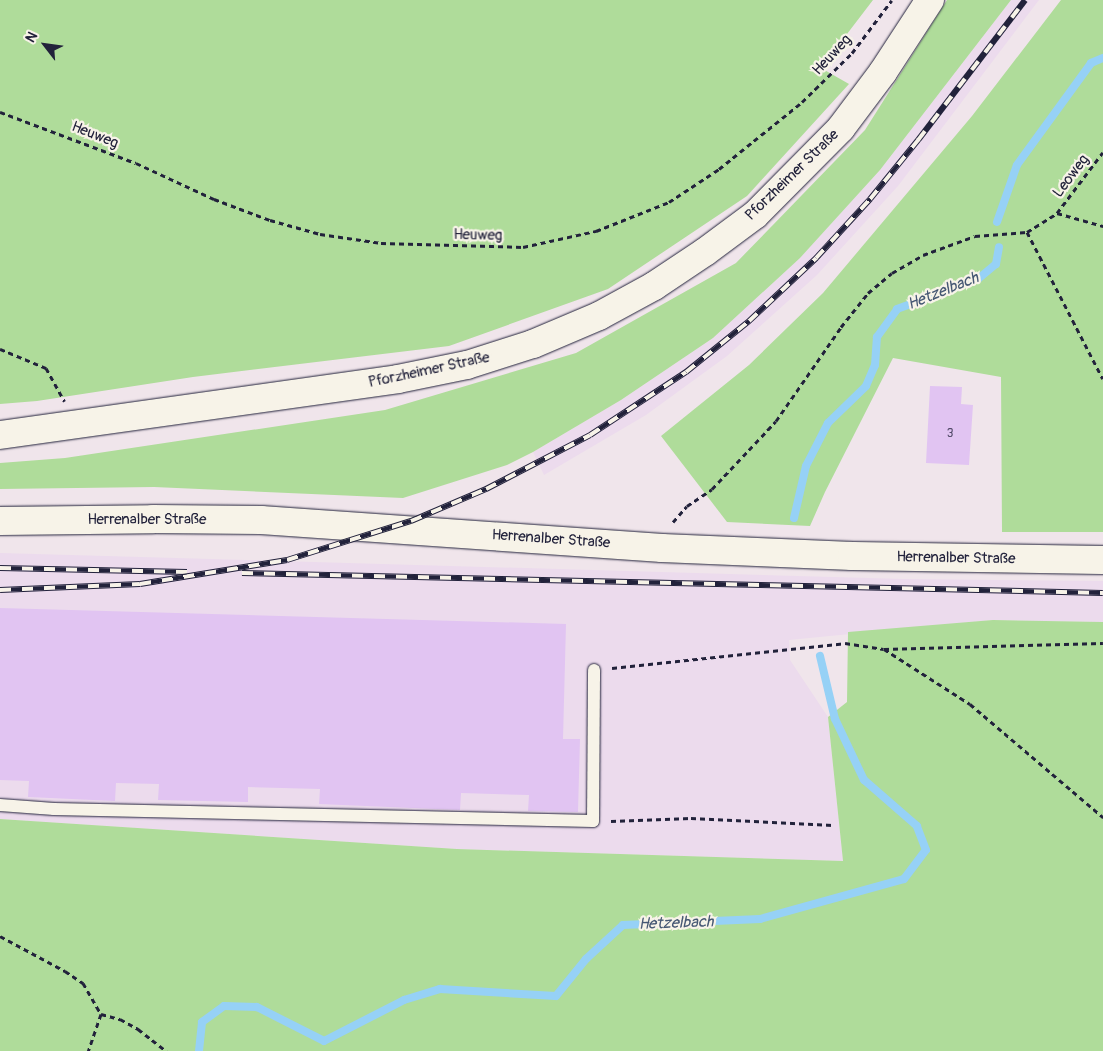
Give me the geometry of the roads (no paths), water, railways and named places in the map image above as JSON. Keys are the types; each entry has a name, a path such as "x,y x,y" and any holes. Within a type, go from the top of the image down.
{"main road":[{"name":"Pforzheimer Straße","path":"0,435 398,379 476,362 533,344 599,316 654,286 706,252 754,215 841,128 884,72 930,0"},
{"name":"Herrenalber Straße","path":"0,521 261,520 662,548 852,556 1103,560"}],"lane":[{"path":"0,806 54,810 592,821 594,670"}],"waterway":[{"name":"Hetzelbach","path":"997,222 1017,165 1091,63 1103,58"},
{"name":"Hetzelbach","path":"794,518 806,466 828,423 866,386 875,365 877,337 897,309 978,279 996,264 999,247"},
{"name":"Hetzelbach","path":"199,1051 202,1022 224,1006 257,1007 324,1041 404,1000 440,989 556,996 586,959 623,925 760,919 904,879 926,850 917,826 864,780 835,719 820,656"}],"railway":[{"path":"0,590 140,584 287,560 411,521 486,489 590,435 686,372 749,321 816,258 870,199 918,140 1025,0"},
{"path":"0,568 187,572"},
{"path":"242,573 1103,593"}]}
